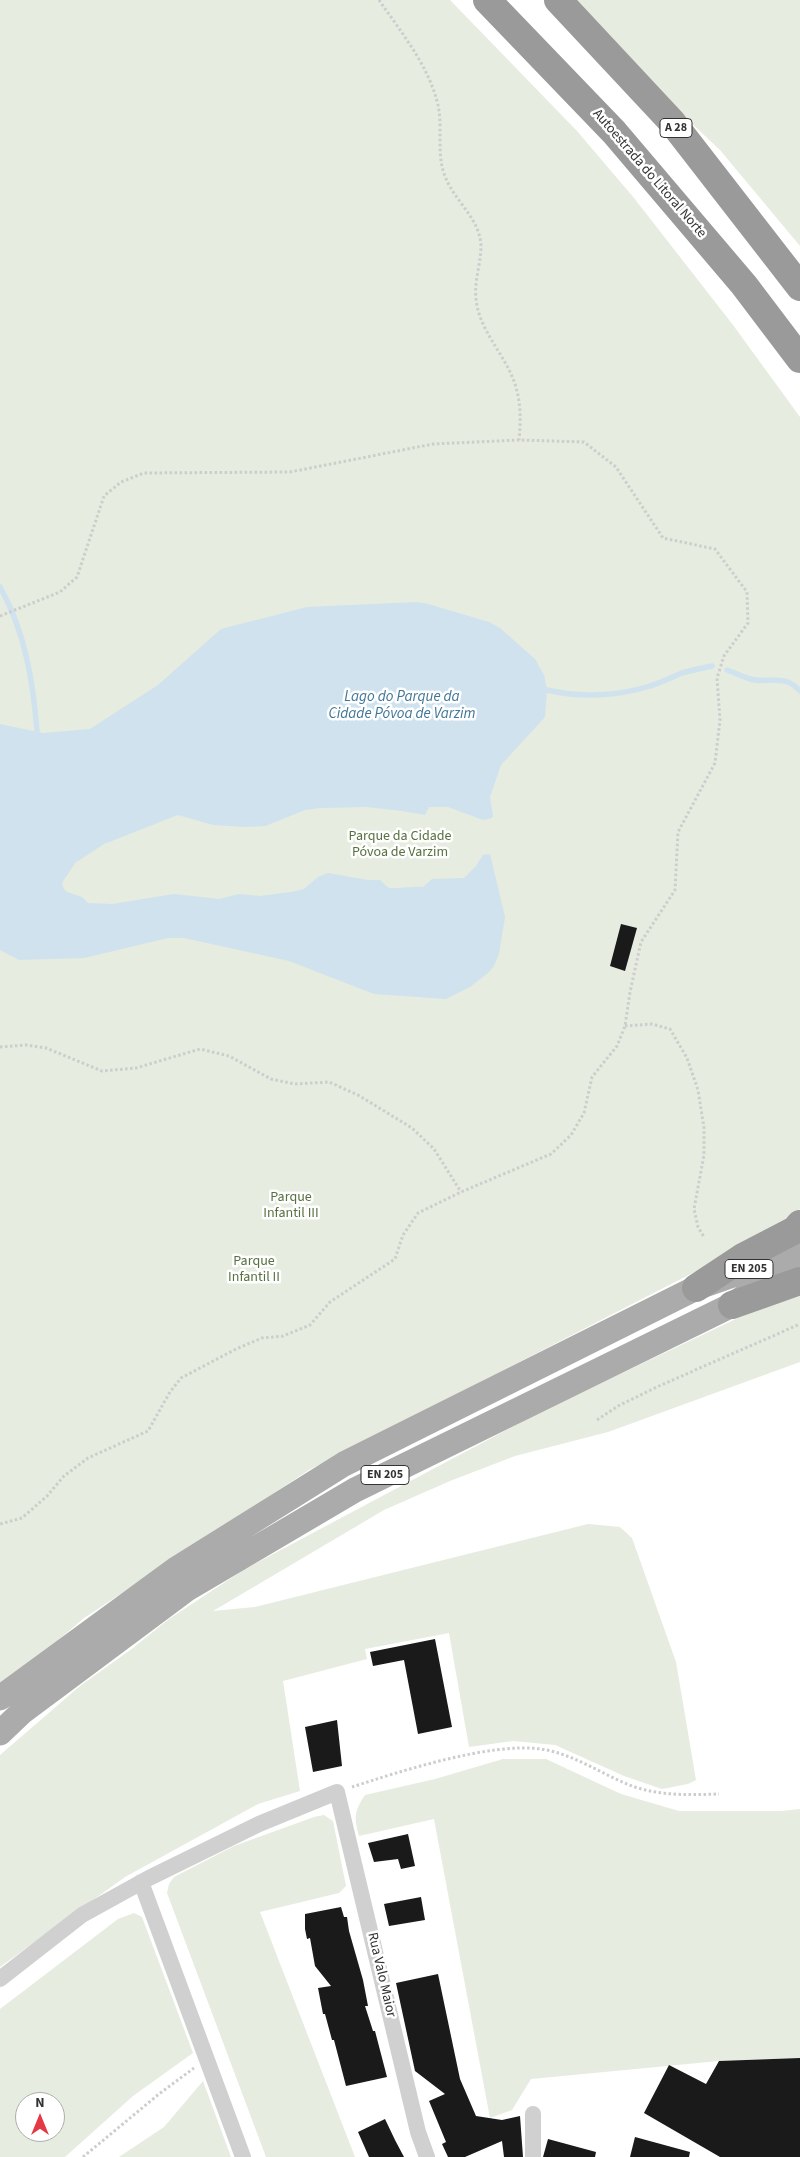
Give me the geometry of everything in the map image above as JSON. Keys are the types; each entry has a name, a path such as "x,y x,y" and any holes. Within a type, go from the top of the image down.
{"highway":[{"name":"Autoestrada do Litoral Norte","path":"487,0 614,132 744,285 800,359"},
{"name":"A 28","path":"558,0 672,122 800,287"},
{"path":"696,1288 743,1257 795,1230 800,1224"},
{"path":"732,1305 800,1281"}],"main road":[{"name":"EN 205","path":"0,1698 176,1569 344,1464 696,1288 750,1268 800,1244"},
{"name":"EN 205","path":"0,1733 22,1712 187,1589 355,1490 732,1305 776,1276 800,1264"}],"street":[{"path":"0,1979 82,1914 141,1882 259,1824 337,1792"},
{"name":"Rua Valo Maior","path":"337,1792 418,2132 427,2157"},
{"path":"141,1882 243,2157"},
{"path":"532,2157 533,2114"}],"path":[{"path":"378,0 416,55 438,105 442,164 445,177 451,189 474,221 478,233 481,246 476,298 485,331 513,379 521,408 519,440"},
{"path":"0,616 60,592 77,577 104,496 122,482 144,473 290,472 432,444 519,440 584,442 616,467 663,538 715,550 747,592 748,623 724,656 717,678 720,720 715,763 678,832 675,890 641,942 625,1026 617,1046 592,1077 584,1113 571,1135 551,1154 460,1192 418,1213 403,1235 395,1259 330,1302 310,1325 283,1336 262,1338 236,1349 181,1378 170,1392 148,1431 88,1458 64,1476 47,1496 22,1518 0,1524"},
{"path":"625,1026 652,1024 670,1029 688,1058 698,1090 704,1128 704,1155 694,1209 698,1227 704,1237"},
{"path":"0,1047 26,1045 46,1048 65,1058 102,1071 136,1068 200,1049 229,1056 271,1079 295,1084 329,1082 358,1095 412,1128 434,1149 460,1192"},
{"path":"597,1420 618,1406 659,1386 800,1324"},
{"path":"337,1792 385,1776 467,1756 504,1749 541,1749 581,1761 631,1785 656,1793 719,1794"},
{"path":"83,2157 159,2094 194,2068 208,2062"}],"green space":[{"name":"Parque da Cidade Póvoa de Varzim","path":"0,0 450,0 577,131 634,198 733,325 800,417 800,1209 790,1223 309,1470 84,1618 0,1690"},
{"path":"560,0 800,0 800,246 720,150"},
{"path":"800,1294 800,1362 608,1432 515,1456 450,1481 384,1510 213,1611 255,1607 588,1524 620,1527 632,1538 676,1662 696,1780 688,1784 662,1789 624,1776 555,1745 513,1741 469,1747 449,1633 365,1649 367,1659 283,1681 300,1791 258,1804 125,1877 0,1967 0,1755 80,1686 133,1648 169,1619 245,1569 544,1410 738,1318"},
{"path":"503,1759 546,1759 621,1794 679,1811 782,1811 800,1809 800,2058 719,2061 531,2079 512,2110 490,2118 434,1819 359,1836 356,1815 365,1795 435,1779"},
{"path":"324,1815 333,1821 346,1886 339,1893 260,1912 355,2157 266,2157 167,1893 169,1884 174,1877 234,1846"},
{"path":"134,1913 142,1917 193,2053 133,2096 65,2157 0,2157 0,2009 118,1919"},
{"path":"203,2081 231,2157 119,2157 164,2127"}],"water":[{"name":"Lago do Parque da Cidade Póvoa de Varzim","path":"417,602 489,622 500,628 535,659 544,675 547,690 545,717 501,765 490,797 492,818 483,820 448,807 429,807 425,815 367,807 320,808 305,810 265,826 246,827 213,825 178,815 104,844 75,863 62,883 67,892 82,897 88,903 112,904 174,894 219,899 239,894 260,896 291,892 304,889 318,877 328,873 368,880 380,880 390,888 423,887 432,879 464,878 476,866 483,855 490,854 505,917 499,954 494,966 488,973 470,987 446,999 374,994 289,961 184,938 168,938 84,958 19,960 0,950 0,724 43,733 90,729 158,685 221,629 307,607"}],"building":[{"path":"621,924 637,928 625,971 610,966"},
{"path":"435,1639 452,1727 418,1734 404,1660 373,1666 370,1652"},
{"path":"337,1720 342,1766 313,1772 305,1727"},
{"path":"408,1834 415,1866 401,1869 398,1859 374,1862 368,1843"},
{"path":"421,1897 425,1920 389,1926 384,1904"},
{"path":"341,1907 344,1917 347,1917 349,1931 363,1980 368,2006 365,2006 373,2031 375,2031 387,2077 346,2086 334,2040 332,2040 325,2014 323,2014 318,1988 331,1986 315,1966 310,1938 307,1939 305,1929 305,1914"},
{"path":"438,1974 460,2079 476,2116 502,2120 520,2116 523,2157 504,2157 502,2141 465,2157 448,2157 442,2144 446,2142 429,2101 445,2094 415,2071 396,1983"},
{"path":"800,2058 800,2157 720,2157 644,2113 669,2065 706,2084 719,2061"},
{"path":"385,2119 404,2157 369,2157 358,2132"},
{"path":"635,2137 690,2152 689,2157 630,2157"},
{"path":"548,2139 596,2152 595,2157 543,2157"}],"waterway":[{"path":"0,587 9,604 22,639 30,675 37,731"},
{"path":"547,690 586,695 612,694 654,685 682,673 712,666"},
{"path":"727,670 750,679 788,682 800,691"}],"park label":[{"name":"Parque Infantil III","path":"291,1206"},
{"name":"Parque Infantil II","path":"254,1270"}]}
